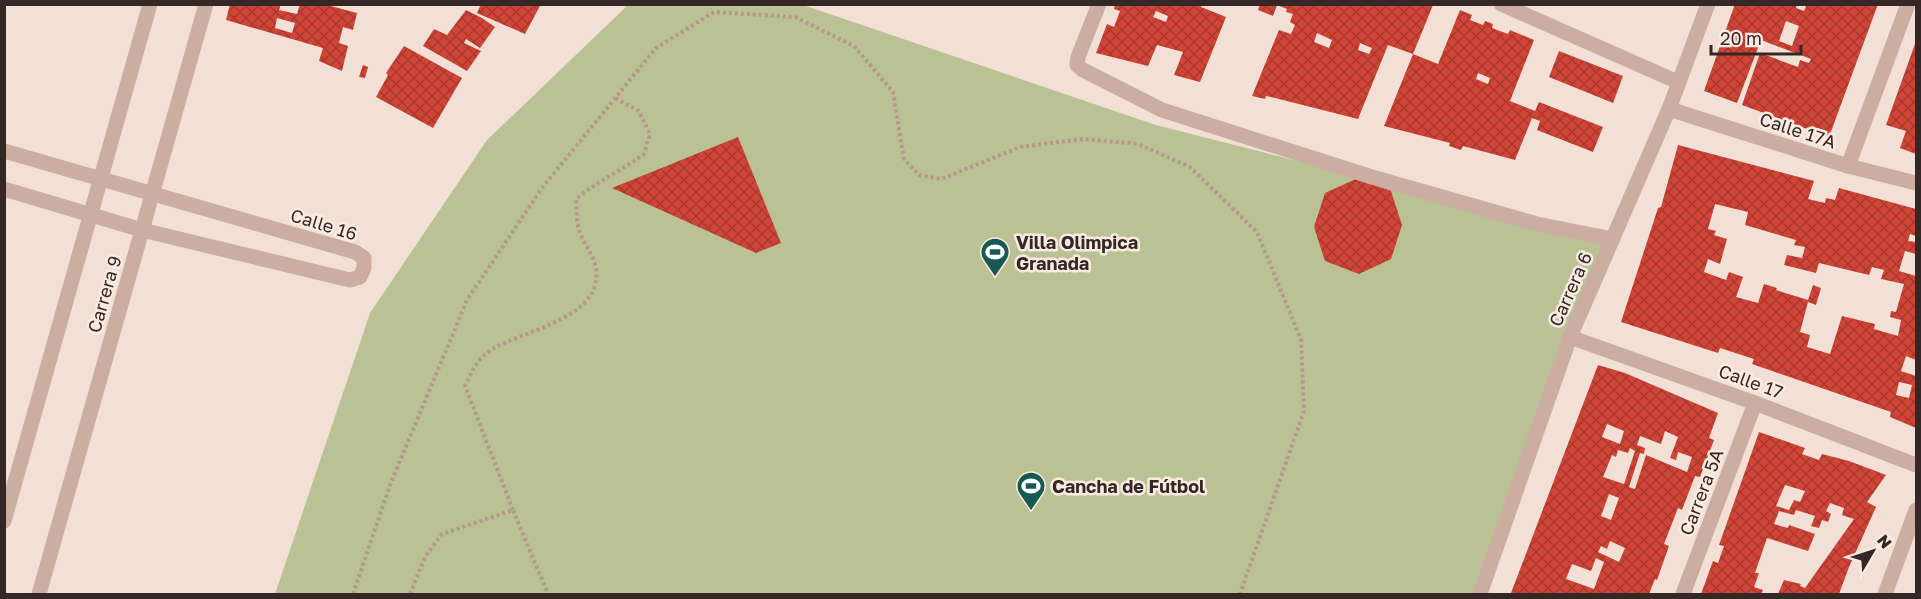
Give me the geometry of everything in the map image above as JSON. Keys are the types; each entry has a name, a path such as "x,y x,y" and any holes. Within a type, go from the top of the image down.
{"street":[{"name":"Carrera 9","path":"4,521 150,4"},
{"name":"Carrera 9","path":"39,594 206,4"},
{"path":"1099,4 1077,57 1077,65 1162,110 1383,180 1537,224 1613,239"},
{"path":"1501,4 1678,82"},
{"name":"Carrera 6","path":"1480,594 1570,337 1669,109 1708,4"},
{"path":"1848,166 1908,4"},
{"name":"Calle 17A","path":"1669,109 1848,166 1917,183"},
{"name":"Calle 16","path":"4,151 356,252 364,258 364,268 360,277 350,280 142,230 4,189"},
{"name":"Calle 17","path":"1570,337 1755,403 1917,465"},
{"name":"Carrera 5A","path":"1683,594 1755,403"},
{"path":"1885,594 1917,510"}],"path":[{"path":"353,594 390,485 468,300 542,188 656,48 714,12 795,17 854,46 893,92 904,159 919,176 941,179 1020,147 1083,139 1138,144 1190,167 1257,232 1301,340 1304,411 1240,594"},
{"path":"548,594 465,386 475,365 491,350 525,333 573,314 593,293 596,268 578,227 576,199 596,183 620,171 644,154 650,134 639,111 615,98"},
{"path":"410,594 425,557 442,534 513,510"}],"green space":[{"name":"Villa Olimpica Granada","path":"628,5 803,5 1156,125 1611,241 1479,594 275,594 370,313 487,140"}],"building":[{"path":"230,4 281,4 279,10 297,14 300,4 323,4 357,13 353,30 343,27 339,43 348,46 342,71 319,61 323,48 226,20","holes":["277,18 295,23 292,33 275,28"]},
{"path":"481,4 541,4 525,34 477,13"},
{"path":"1115,4 1202,4 1201,7 1226,17 1200,82 1174,75 1183,52 1157,45 1148,66 1096,53 1107,24 1114,27 1120,11 1114,9","holes":["1156,11 1168,16 1166,22 1153,17"]},
{"path":"1260,4 1277,5 1273,16 1258,10"},
{"path":"1735,4 1797,4 1796,8 1804,11 1807,4 1878,4 1829,137 1742,105 1760,53 1798,67 1800,60 1809,63 1811,59 1761,40 1737,103 1704,91","holes":["1786,21 1799,26 1792,46 1779,41"]},
{"path":"1277,5 1433,5 1413,54 1388,45 1358,119 1271,97 1266,96 1265,99 1252,96 1279,30 1291,34 1295,25 1290,22 1293,14 1286,12 1287,9","holes":["1317,33 1332,40 1329,48 1314,42","1360,43 1372,48 1369,54 1358,50"]},
{"path":"466,10 495,27 480,48 466,39 464,43 481,51 467,71 423,46 434,29 447,35"},
{"path":"1460,10 1472,15 1470,20 1483,25 1485,21 1493,24 1492,28 1508,34 1510,30 1534,40 1510,101 1535,111 1539,102 1603,127 1593,152 1537,130 1540,121 1532,118 1515,160 1463,146 1461,150 1449,146 1450,143 1384,126 1413,54 1438,64","holes":["1478,73 1490,78 1488,84 1476,79"]},
{"path":"1916,41 1916,154 1900,148 1906,131 1886,125"},
{"path":"404,46 462,78 433,128 376,97 388,75 386,73"},
{"path":"1559,51 1623,76 1613,103 1549,77"},
{"path":"363,65 368,67 365,78 359,77"},
{"path":"738,137 781,243 756,253 612,188"},
{"path":"1678,145 1814,181 1808,199 1825,203 1826,198 1835,200 1839,188 1916,209 1916,236 1910,234 1908,241 1916,242 1916,254 1905,251 1899,271 1916,276 1916,360 1906,356 1901,371 1916,376 1916,428 1890,417 1891,412 1752,364 1754,359 1720,348 1718,353 1621,322 1658,208 1661,207","holes":["1715,204 1748,212 1745,225 1796,240 1794,245 1805,247 1802,258 1787,255 1784,265 1816,273 1819,263 1869,275 1872,267 1884,270 1881,279 1904,284 1896,312 1891,311 1890,317 1901,320 1898,336 1874,329 1875,324 1842,316 1830,354 1807,347 1810,335 1800,332 1808,302 1816,305 1821,288 1813,285 1808,300 1764,284 1758,303 1736,297 1743,277 1729,272 1726,280 1704,272 1708,259 1720,264 1727,239 1714,235 1716,231 1708,229","1899,382 1912,385 1909,398 1896,395"]},
{"path":"1358,178 1391,191 1402,225 1391,259 1359,274 1325,261 1314,227 1325,193"},
{"path":"1598,365 1625,373 1718,413 1709,438 1714,440 1700,477 1695,476 1682,510 1678,508 1664,544 1669,546 1657,580 1655,579 1649,594 1511,593","holes":["1607,424 1624,431 1620,444 1602,437","1665,431 1678,437 1670,458 1676,460 1678,452 1692,457 1687,472 1646,455 1635,489 1629,487 1640,453 1644,454 1645,448 1637,445 1640,436 1661,444","1630,448 1635,451 1624,484 1603,477 1612,455 1616,457 1618,450 1628,453","1609,494 1619,498 1611,520 1601,516","1610,541 1625,548 1619,562 1598,552 1601,546 1607,549","1596,558 1604,562 1594,589 1566,579 1572,564 1591,571"]},
{"path":"1759,432 1805,448 1802,454 1819,460 1822,454 1886,475 1867,502 1876,507 1839,594 1778,594 1784,580 1801,584 1800,586 1805,588 1854,519 1842,515 1844,508 1830,503 1826,511 1831,514 1828,522 1822,520 1819,528 1811,526 1815,516 1796,510 1794,515 1779,511 1774,524 1788,528 1789,525 1815,534 1808,551 1767,538 1755,573 1759,573 1754,587 1763,590 1761,594 1701,594 1713,561 1718,563 1724,546 1719,545","holes":["1785,485 1805,491 1800,502 1794,500 1789,510 1776,506"]}],"place":[{"name":"Villa Olimpica Granada","path":"995,278"},
{"name":"Cancha de Fútbol","path":"1031,512"}]}
